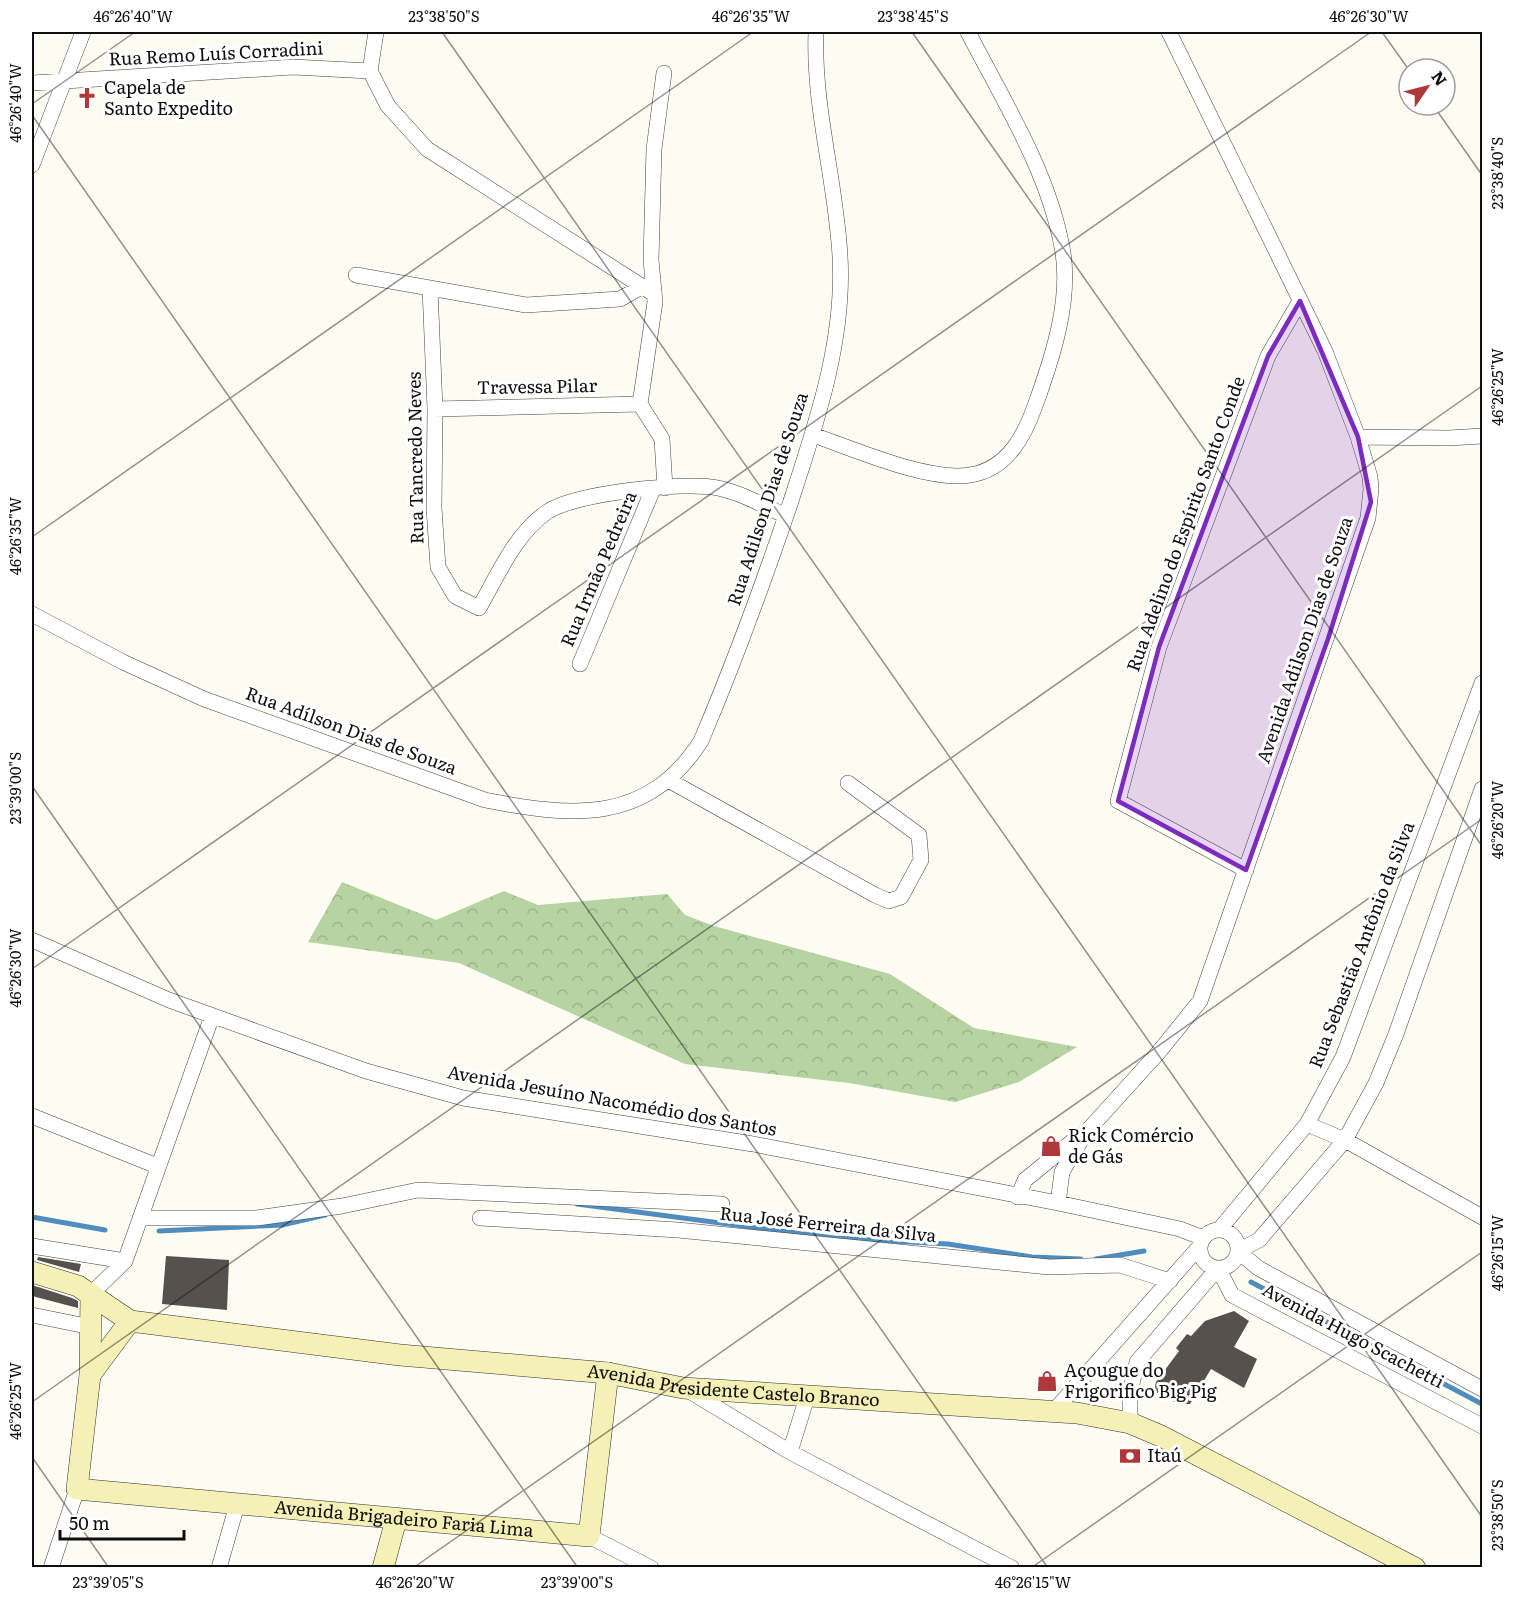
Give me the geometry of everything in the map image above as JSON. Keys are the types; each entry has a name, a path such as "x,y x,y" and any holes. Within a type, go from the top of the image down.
{"street":[{"path":"32,165 83,32"},
{"path":"376,32 370,71 388,106 427,149 649,290"},
{"name":"Rua Adilson Dias de Souza","path":"670,781 701,741 759,597 813,435 835,341 840,256 821,105 816,32"},
{"path":"813,435 943,477 968,476 987,471 1003,459 1025,434 1059,327 1064,283 1063,249 1052,211 1026,146 968,32"},
{"name":"Avenida Adilson Dias de Souza","path":"1058,1203 1062,1172 1079,1146 1080,1139 1158,1053 1200,1002 1368,518 1371,489 1358,437 1325,351 1170,32"},
{"name":"Rua Remo Luís Corradini","path":"32,83 293,67 370,71"},
{"path":"664,73 654,149 651,260 640,404 662,439 659,488 692,485 718,488 742,495 786,516"},
{"path":"356,275 526,305 620,299 649,290"},
{"name":"Rua Tancredo Neves","path":"430,288 435,408 434,508 438,567 455,596 478,608 518,542 547,512 558,505 595,496 659,488"},
{"name":"Rua Adelino do Espírito Santo Conde","path":"1246,870 1118,801 1159,647 1268,356 1300,301"},
{"name":"Travessa Pilar","path":"435,408 640,404"},
{"path":"1358,437 1482,436"},
{"name":"Rua Irmão Pedreira","path":"580,664 659,488"},
{"name":"Rua Adílson Dias de Souza","path":"32,614 123,662 204,699 485,800 531,809 584,810 627,803 670,781"},
{"name":"Rua Sebastião Antônio da Silva","path":"1219,1230 1307,1124 1342,1057 1482,683"},
{"path":"670,781 874,895 889,901 901,897 921,860 920,835 848,783"},
{"path":"1202,1242 1202,1258 1212,1267 1230,1265 1238,1251 1259,1240 1345,1140 1376,1083 1396,1035 1482,789"},
{"name":"Avenida Jesuíno Nacomédio dos Santos","path":"32,940 105,974 212,1016 366,1071 463,1098 753,1144 1058,1203 1180,1229 1202,1242"},
{"path":"51,1568 77,1489 90,1375 91,1294 126,1261 157,1166 212,1016"},
{"path":"32,1116 157,1166"},
{"path":"1307,1124 1345,1140 1482,1217"},
{"name":"Avenida Adilson Dias de Souza","path":"1018,1197 1025,1180 1074,1140 1080,1139"},
{"name":"Rua José Ferreira da Silva","path":"140,1218 257,1218 342,1206 418,1190 722,1204"},
{"name":"Rua José Ferreira da Silva","path":"480,1218 678,1230 1049,1267 1120,1264 1170,1281"},
{"path":"1053,1412 1211,1232 1219,1230 1233,1236 1238,1251"},
{"path":"32,1246 126,1261"},
{"name":"Avenida Hugo Scachetti","path":"1238,1251 1258,1268 1482,1389"},
{"path":"1130,1423 1130,1392 1137,1362 1218,1268"},
{"name":"Avenida Hugo Scachetti","path":"1218,1268 1232,1295 1482,1426"},
{"name":"Avenida Presidente Castelo Branco","path":"32,1272 68,1281 130,1321 400,1355 608,1373 683,1388 808,1394 1053,1412 1096,1416 1130,1423 1232,1471 1415,1568"},
{"path":"32,1315 92,1327"},
{"path":"90,1375 130,1321"},
{"path":"589,1536 608,1373"},
{"path":"683,1388 790,1452 1012,1568"},
{"path":"790,1452 808,1394"},
{"name":"Avenida Brigadeiro Faria Lima","path":"77,1489 589,1536 645,1566"},
{"path":"219,1568 237,1505"},
{"path":"383,1568 396,1520"}],"highlighted area":[{"path":"1300,301 1358,437 1371,502 1328,639 1246,870 1118,801 1159,647 1268,356"}],"green space":[{"path":"342,882 436,920 504,891 538,905 667,894 685,915 714,926 890,974 974,1028 1077,1047 1019,1082 955,1102 849,1083 685,1064 459,963 308,942"}],"building":[{"path":"166,1256 229,1260 227,1310 162,1304"},
{"path":"38,1257 81,1264 79,1272 37,1260"},
{"path":"32,1285 78,1301 78,1308 32,1296"},
{"path":"1234,1311 1249,1321 1234,1347 1257,1359 1244,1388 1211,1369 1190,1404 1178,1404 1154,1391 1156,1382 1179,1351 1176,1348 1187,1334 1191,1336 1205,1321"}],"waterway":[{"path":"577,1204 834,1238 948,1244 1032,1257 1081,1259"},
{"path":"159,1231 282,1225 325,1215"},
{"path":"32,1217 105,1230"},
{"path":"1096,1259 1144,1251"},
{"path":"1251,1282 1482,1404"}],"place":[{"name":"Capela de Santo Expedito","path":"87,98"},
{"name":"Rick Comércio de Gás","path":"1051,1146"},
{"name":"Açougue do Frigorifico Big Pig","path":"1047,1381"},
{"name":"Itaú","path":"1130,1456"}]}
